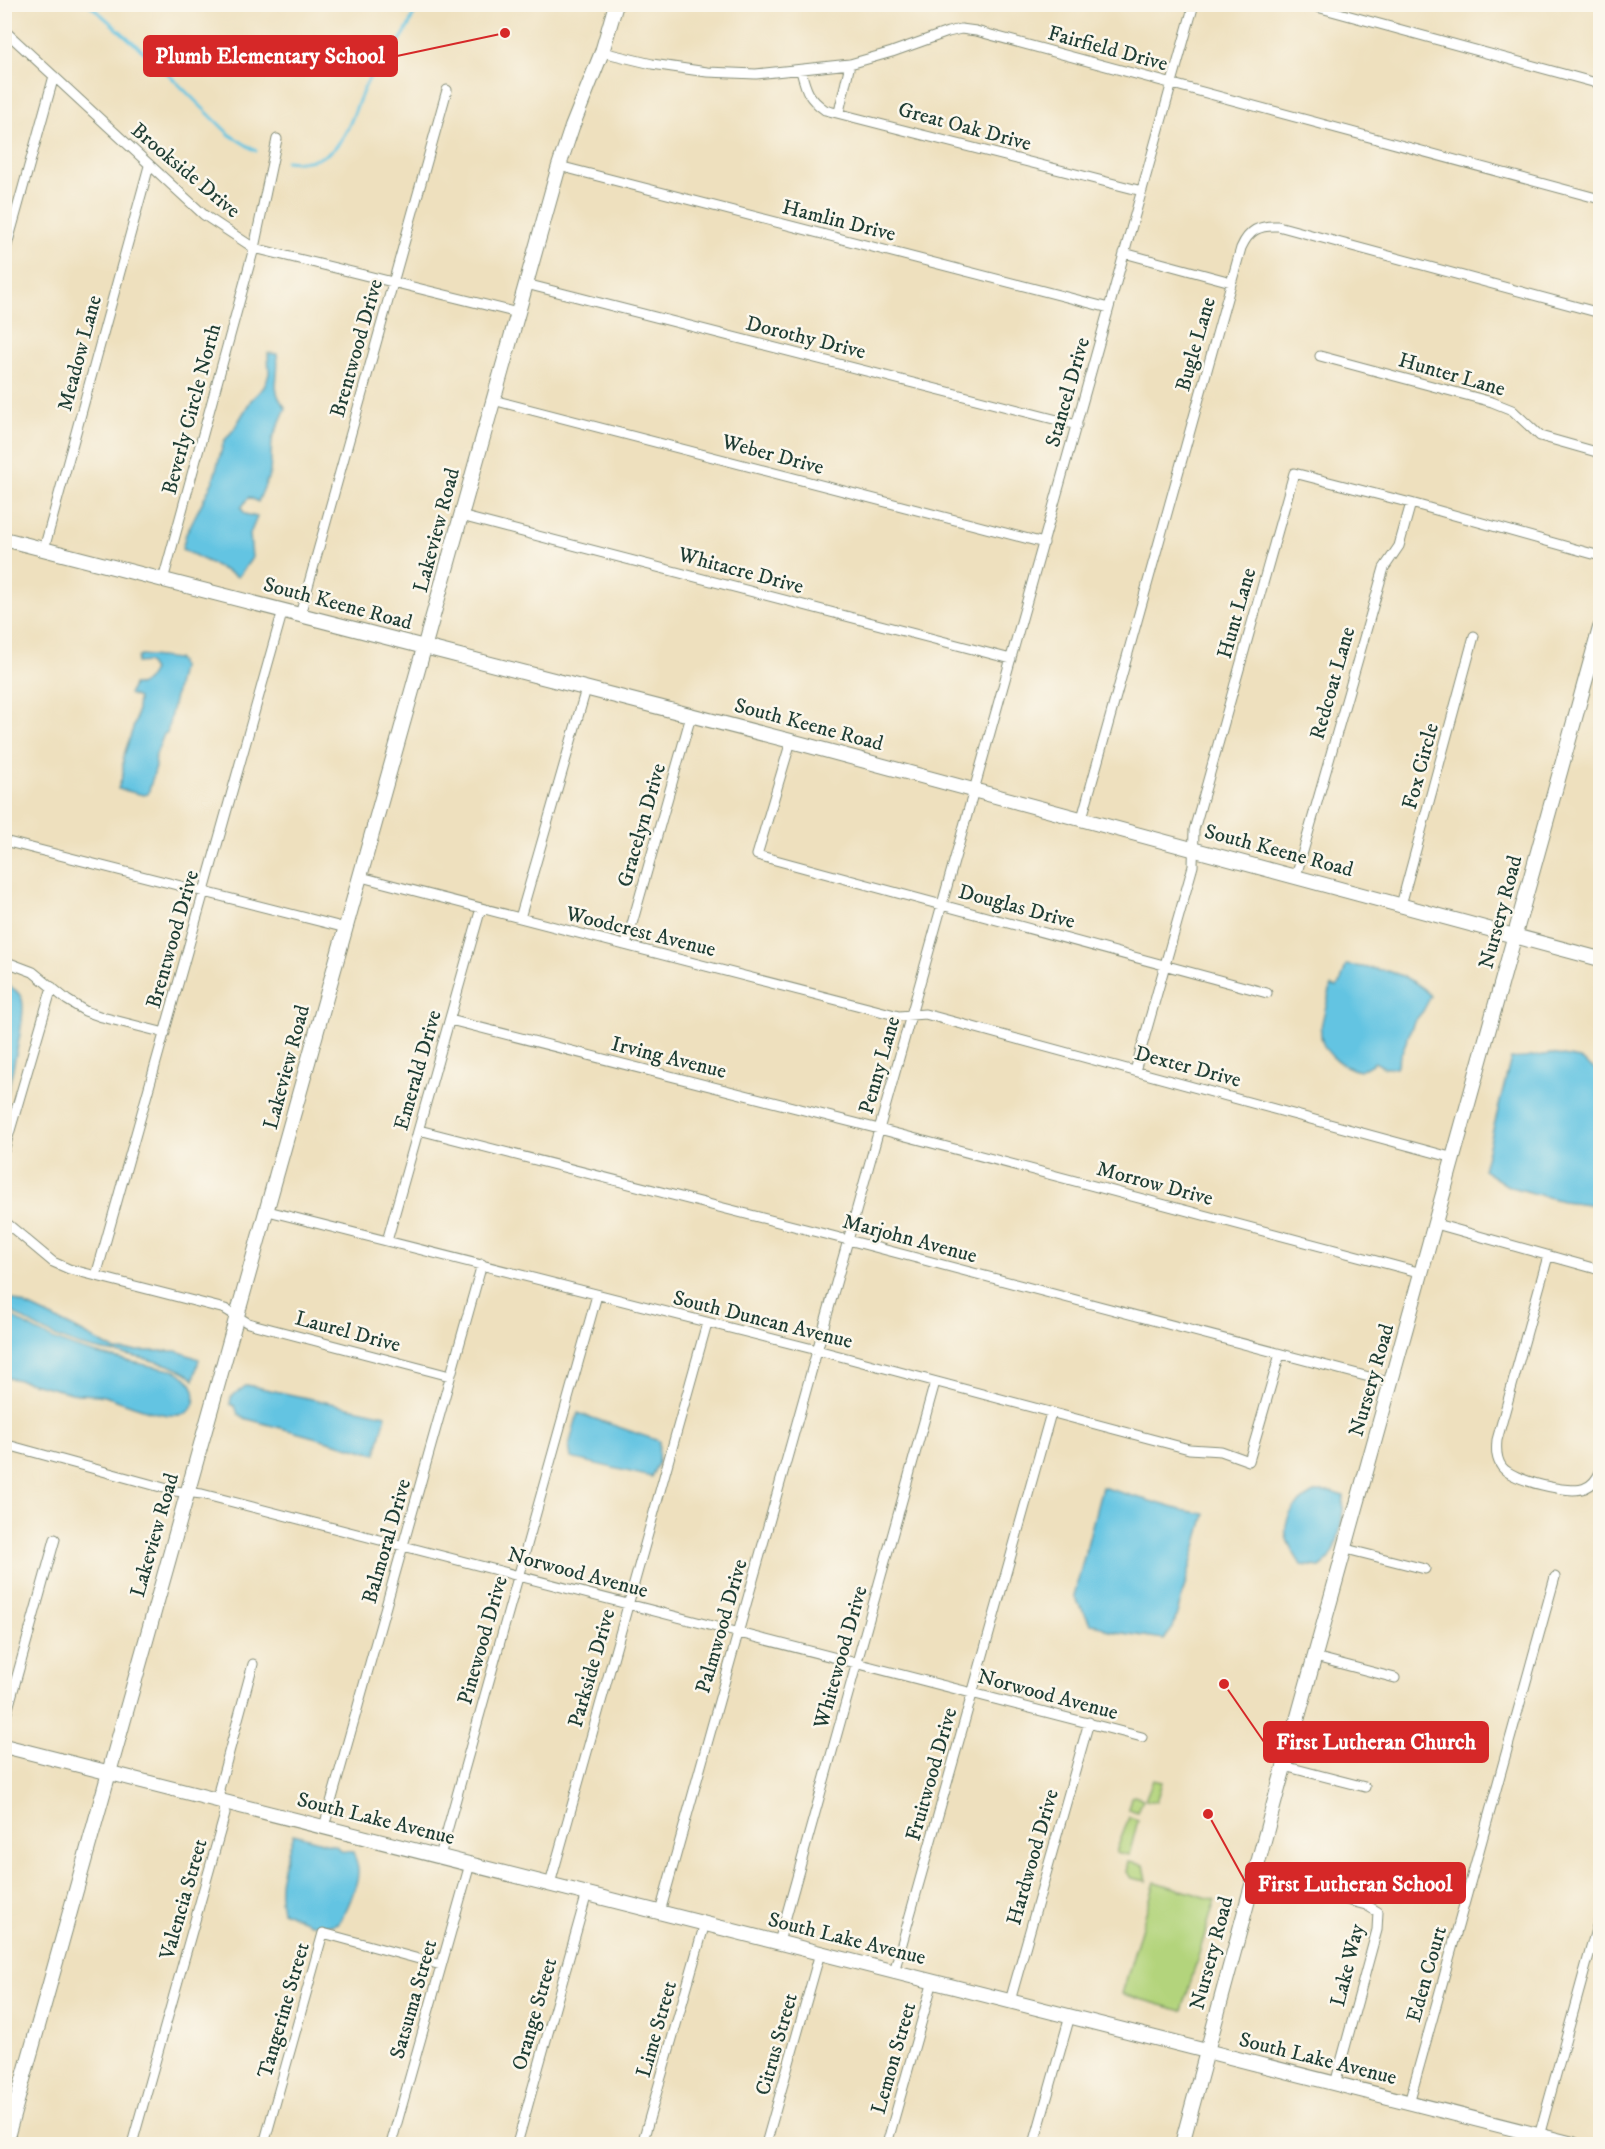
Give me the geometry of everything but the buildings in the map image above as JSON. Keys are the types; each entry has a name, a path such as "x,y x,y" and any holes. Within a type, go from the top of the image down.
{"street":[{"name":"Lakeview Road","path":"5,2145 559,166 602,52 616,4"},
{"name":"Stancel Drive","path":"975,789 1194,4"},
{"path":"1306,4 1600,84"},
{"name":"Fairfield Drive","path":"602,52 652,64 707,72 756,74 850,64 961,29 976,31 1600,198"},
{"name":"Brookside Drive","path":"4,30 204,215 254,248 518,313"},
{"path":"839,112 850,64"},
{"name":"Great Oak Drive","path":"801,71 806,90 812,101 825,110 1142,191"},
{"path":"4,256 54,76"},
{"name":"Brentwood Drive","path":"300,615 447,90"},
{"name":"Beverly Circle North","path":"163,580 254,248 277,139"},
{"name":"Meadow Lane","path":"44,549 149,166"},
{"name":"Hamlin Drive","path":"559,166 1109,308"},
{"name":"Bugle Lane","path":"1082,818 1231,282 1246,236 1256,228 1266,225 1278,226 1600,313"},
{"path":"1124,254 1231,282"},
{"name":"Dorothy Drive","path":"526,284 1077,425"},
{"name":"Hunter Lane","path":"1320,356 1492,402 1512,410 1540,436 1600,453"},
{"name":"Weber Drive","path":"493,400 1044,543"},
{"name":"Hunt Lane","path":"1135,1071 1193,866 1194,830 1294,473 1600,556"},
{"name":"Redcoat Lane","path":"1296,876 1384,568 1399,546 1411,503"},
{"name":"Whitacre Drive","path":"461,516 1011,658"},
{"name":"South Keene Road","path":"4,539 975,789 1600,959"},
{"name":"Brentwood Drive","path":"96,1276 283,610"},
{"name":"Nursery Road","path":"1182,2145 1284,1766 1600,628"},
{"name":"Fox Circle","path":"1401,905 1474,636"},
{"path":"520,918 586,688"},
{"name":"Gracelyn Drive","path":"626,945 691,716"},
{"name":"Douglas Drive","path":"791,741 757,855 1267,993"},
{"name":"Penny Lane","path":"817,1350 975,789"},
{"path":"4,842 346,928"},
{"name":"Woodcrest Avenue","path":"361,877 899,1016 912,1015"},
{"name":"Emerald Drive","path":"387,1241 481,908"},
{"path":"4,961 33,972 67,1000 85,1011 165,1032"},
{"path":"4,1151 52,987"},
{"name":"Dexter Drive","path":"912,1015 925,1014 1454,1158"},
{"name":"Irving Avenue","path":"450,1020 879,1129"},
{"name":"Morrow Drive","path":"879,1129 1422,1273"},
{"name":"Marjohn Avenue","path":"419,1130 1392,1383"},
{"name":"South Duncan Avenue","path":"268,1210 817,1350 1189,1449 1221,1451 1249,1461 1280,1354"},
{"path":"4,1221 53,1262 69,1269 225,1309 237,1317"},
{"path":"1436,1224 1600,1270"},
{"path":"1548,1256 1497,1440 1496,1454 1500,1465 1507,1472 1569,1491 1587,1488 1596,1480 1600,1472"},
{"name":"Balmoral Drive","path":"324,1827 482,1264"},
{"name":"Pinewood Drive","path":"440,1856 597,1295"},
{"name":"Laurel Drive","path":"237,1317 248,1323 450,1376"},
{"name":"Parkside Drive","path":"550,1884 707,1323"},
{"name":"Palmwood Drive","path":"660,1912 817,1350"},
{"name":"Whitewood Drive","path":"779,1942 935,1382"},
{"name":"Fruitwood Drive","path":"894,1972 1051,1413"},
{"name":"Norwood Avenue","path":"4,1444 175,1491 188,1492 519,1575 1142,1737"},
{"path":"4,1723 55,1539"},
{"path":"1346,1548 1425,1569"},
{"name":"Eden Court","path":"1409,2103 1555,1577"},
{"path":"1315,1657 1395,1678"},
{"name":"Valencia Street","path":"132,2145 225,1814 219,1790 254,1664"},
{"name":"Hardwood Drive","path":"1010,2001 1089,1722"},
{"name":"South Lake Avenue","path":"4,1746 1574,2145"},
{"path":"1284,1766 1365,1787"},
{"name":"Satsuma Street","path":"391,2145 470,1864"},
{"name":"Lake Way","path":"1254,1876 1366,1905 1378,1912 1377,1930 1335,2084"},
{"name":"Orange Street","path":"516,2145 587,1893"},
{"path":"1539,2136 1600,1915"},
{"name":"Lime Street","path":"642,2145 705,1923"},
{"name":"Tangerine Street","path":"264,2145 323,1933 441,1965"},
{"name":"Citrus Street","path":"766,2145 820,1953"},
{"name":"Lemon Street","path":"887,2145 933,1981"},
{"path":"1034,2145 1070,2016"}],"green space":[{"path":"1153,1780 1162,1782 1156,1802 1145,1800"},
{"path":"1131,1797 1143,1799 1138,1812 1128,1809"},
{"path":"1129,1817 1138,1820 1129,1855 1116,1852"},
{"path":"1128,1862 1144,1865 1147,1881 1131,1878 1126,1872"},
{"path":"1155,1882 1215,1900 1182,2011 1122,1994"}],"water":[{"path":"268,353 277,354 276,388 286,408 272,440 270,473 258,502 249,497 241,508 245,514 257,517 250,534 252,558 238,577 182,549 186,534 213,481 224,441 251,400 264,387 269,374"},
{"path":"141,655 177,659 181,668 167,733 164,734 155,757 156,766 148,794 144,795 118,789 123,774 123,758 136,719 138,698 129,694 133,685 143,683 153,670 148,662 137,663"},
{"path":"1346,965 1392,972 1422,987 1431,996 1414,1022 1396,1067 1385,1068 1375,1062 1360,1071 1353,1069 1332,1057 1323,1044 1321,1028 1331,986 1337,987"},
{"path":"5,984 19,994 23,1008 20,1035 5,1104"},
{"path":"1551,1054 1580,1059 1600,1073 1600,1201 1597,1205 1562,1201 1508,1186 1483,1170 1511,1058"},
{"path":"4,1295 116,1351 177,1351 199,1359 194,1380 186,1373 158,1362 78,1345 49,1333 5,1306"},
{"path":"5,1311 25,1325 66,1344 108,1357 176,1371 193,1387 195,1398 192,1408 184,1414 165,1415 104,1396 72,1393 5,1377"},
{"path":"247,1385 386,1415 376,1454 244,1418 238,1414 235,1406 230,1404 231,1397"},
{"path":"578,1413 659,1441 658,1463 651,1477 571,1458 569,1446"},
{"path":"1102,1487 1181,1510 1205,1514 1173,1628 1164,1639 1109,1631 1091,1624 1074,1596"},
{"path":"1316,1492 1332,1492 1344,1496 1336,1545 1332,1554 1320,1567 1301,1565 1286,1535 1290,1514 1304,1499"},
{"path":"294,1834 336,1846 341,1851 353,1852 358,1875 351,1900 343,1916 335,1924 315,1924 282,1911 280,1881"}],"waterway":[{"path":"89,4 160,66 230,135 256,151"},
{"path":"286,161 308,161 324,156 336,146 345,133 374,70 402,38 417,4"}],"place":[{"name":"Plumb Elementary School","path":"505,33"},
{"name":"First Lutheran Church","path":"1224,1684"},
{"name":"First Lutheran School","path":"1208,1814"}]}
